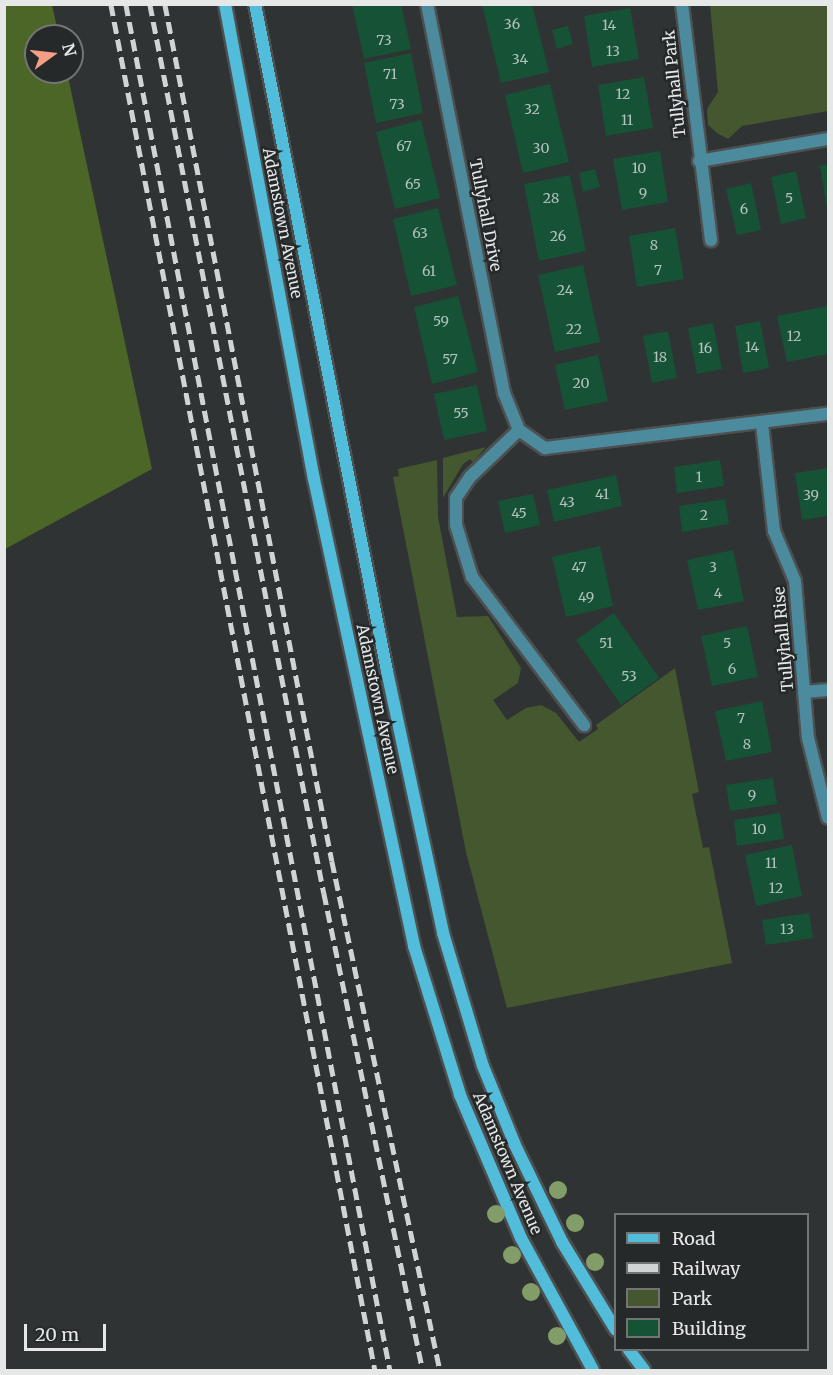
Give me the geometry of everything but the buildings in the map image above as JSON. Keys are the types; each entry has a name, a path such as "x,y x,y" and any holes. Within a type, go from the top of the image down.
{"street":[{"name":"Adamstown Avenue","path":"225,4 314,479 414,946 465,1106 521,1238 593,1371"},
{"name":"Adamstown Avenue","path":"255,4 387,671 443,933 483,1066 515,1145 562,1242 614,1328"},
{"name":"Tullyhall Drive","path":"427,4 504,393 519,430"},
{"name":"Tullyhall Park","path":"682,4 699,161 711,240"},
{"path":"699,161 828,139"},
{"path":"584,725 472,577 456,525 456,498 470,477 519,430 545,448 762,424 828,414"},
{"name":"Tullyhall Rise","path":"762,424 774,531 795,581 808,738 828,818"},
{"path":"804,692 828,690"},
{"path":"630,1351 644,1371"}],"green space":[{"path":"5,4 52,5 56,24 24,24 24,84 70,84 152,469 5,549"},
{"path":"710,5 828,5 828,111 742,126 728,139 708,125 707,109 718,92"},
{"path":"486,447 473,462 470,459 463,464 443,498 443,458"},
{"path":"437,460 438,517 457,617 488,616 521,668 518,683 493,700 507,720 526,708 541,705 556,713 579,742 598,729 596,725 675,668 699,792 692,794 703,848 709,847 732,963 507,1008 466,852 393,477 399,476 398,469"}],"railway":[{"path":"111,4 375,1370"},
{"path":"126,4 390,1370"},
{"path":"150,4 324,893 423,1370"},
{"path":"165,4 332,861 440,1370"}]}
